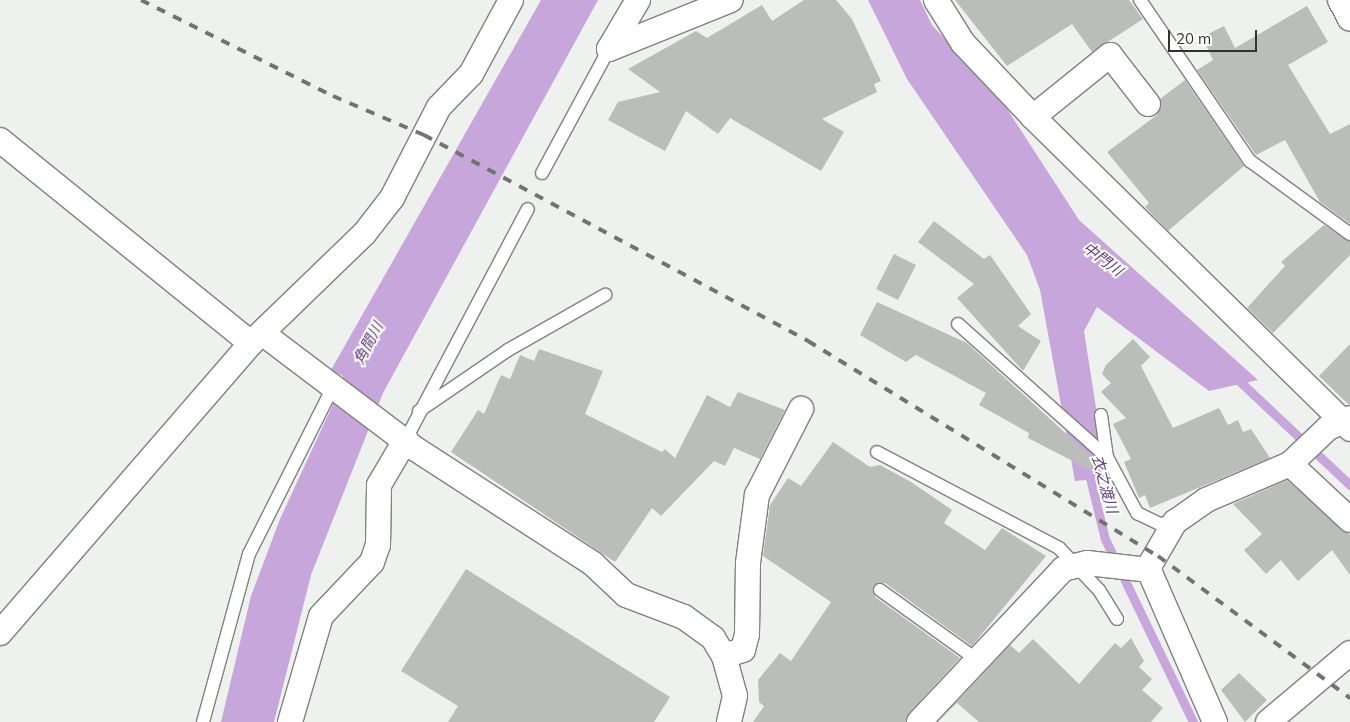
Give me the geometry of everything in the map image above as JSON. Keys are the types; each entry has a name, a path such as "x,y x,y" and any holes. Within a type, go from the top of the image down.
{"street":[{"path":"0,633 256,338 364,234 392,198 439,107 472,74 511,0"},
{"path":"609,49 638,0"},
{"path":"936,0 963,43 1033,117 1343,424 1292,462 1206,500 1175,522 1146,570"},
{"path":"1340,0 1350,18"},
{"path":"609,49 713,3"},
{"path":"1033,117 1110,55 1148,104"},
{"path":"0,140 256,338 337,387 402,435 593,564 626,595 684,617 713,638 724,656 735,696 729,722"},
{"path":"724,656 742,650 747,634 748,563 757,495 801,409"},
{"path":"290,722 321,616 372,562 378,545 379,485 402,435"},
{"path":"1292,462 1350,520"},
{"path":"919,722 976,659 1063,569 1082,564 1146,570"},
{"path":"1146,570 1215,722"},
{"path":"1268,722 1350,654"}],"lane":[{"path":"1140,0 1250,161 1350,234"},
{"path":"542,172 609,49"},
{"path":"402,435 418,412 528,209"},
{"path":"418,412 508,350 605,295"},
{"path":"958,324 1063,414 1105,455 1137,512 1160,524 1175,522"},
{"path":"203,722 249,554 337,387"},
{"path":"1101,416 1105,455"},
{"path":"877,452 1059,548 1082,564 1118,619"},
{"path":"880,590 976,659"}],"water":[{"name":"角間川","path":"541,0 598,0 383,393 311,575 274,722 221,722 251,596 280,519 340,389 343,376 331,370"},
{"path":"868,0 920,0 932,25 1002,101 1079,220 1258,380 1209,391 1097,307 1084,331 1107,478 1075,481 1040,290 1027,255 907,79"}],"building":[{"path":"804,0 836,0 852,19 881,81 874,84 877,92 822,119 844,132 821,171 730,118 718,134 686,111 665,151 608,120 618,102 660,92 628,69 696,31 707,38 762,5 772,21"},
{"path":"955,0 1129,0 1143,19 1092,52 1072,24 1007,66"},
{"path":"1307,6 1328,42 1288,65 1330,134 1350,124 1350,224 1320,202 1285,140 1256,155 1197,70 1213,60 1202,37 1224,26 1235,48"},
{"path":"1185,80 1244,166 1168,231 1145,207 1149,203 1107,152 1157,115 1160,99"},
{"path":"934,221 984,259 990,255 1031,314 1018,326 1041,341 1023,371 957,298 974,284 918,242"},
{"path":"1324,225 1350,242 1350,255 1273,333 1247,308 1285,266 1281,262"},
{"path":"894,254 916,265 898,300 876,289"},
{"path":"877,302 967,343 1096,461 1090,470 1028,438 1029,433 979,405 986,393 916,355 906,362 860,335"},
{"path":"1133,339 1150,357 1141,366 1173,428 1219,408 1228,425 1238,420 1243,432 1251,429 1270,458 1150,508 1145,495 1139,498 1124,462 1131,459 1113,424 1126,418 1101,392 1111,383 1102,374 1106,365"},
{"path":"1350,344 1350,404 1349,405 1319,376"},
{"path":"539,349 603,371 585,414 662,452 665,449 675,458 707,395 730,407 738,392 785,410 760,459 734,448 725,466 714,461 661,516 652,508 615,562 451,452 478,410 484,414 501,375 510,379 520,355 534,361"},
{"path":"833,442 870,467 880,465 911,482 952,510 944,523 985,550 1002,528 1046,556 972,646 885,583 874,585 875,597 960,658 909,713 906,722 753,722 764,706 759,702 758,680 780,653 791,661 831,602 763,556 770,505 788,478 801,486"},
{"path":"1287,480 1350,535 1350,575 1332,550 1298,581 1281,560 1266,574 1244,550 1262,534 1233,504"},
{"path":"466,569 670,697 654,722 448,722 458,706 401,671"},
{"path":"1131,638 1144,661 1139,667 1152,679 1142,690 1163,708 1151,722 979,722 957,703 938,722 1010,645 1019,653 1033,639 1079,684 1115,643 1121,648"},
{"path":"1239,673 1267,700 1245,722 1221,690"}],"waterway":[{"name":"中門川","path":"1235,377 1350,485"},
{"name":"衣之渡川","path":"1088,470 1105,539 1193,722"}],"railway":[{"path":"141,0 333,96 424,135 808,341 1158,556 1350,698"}]}
